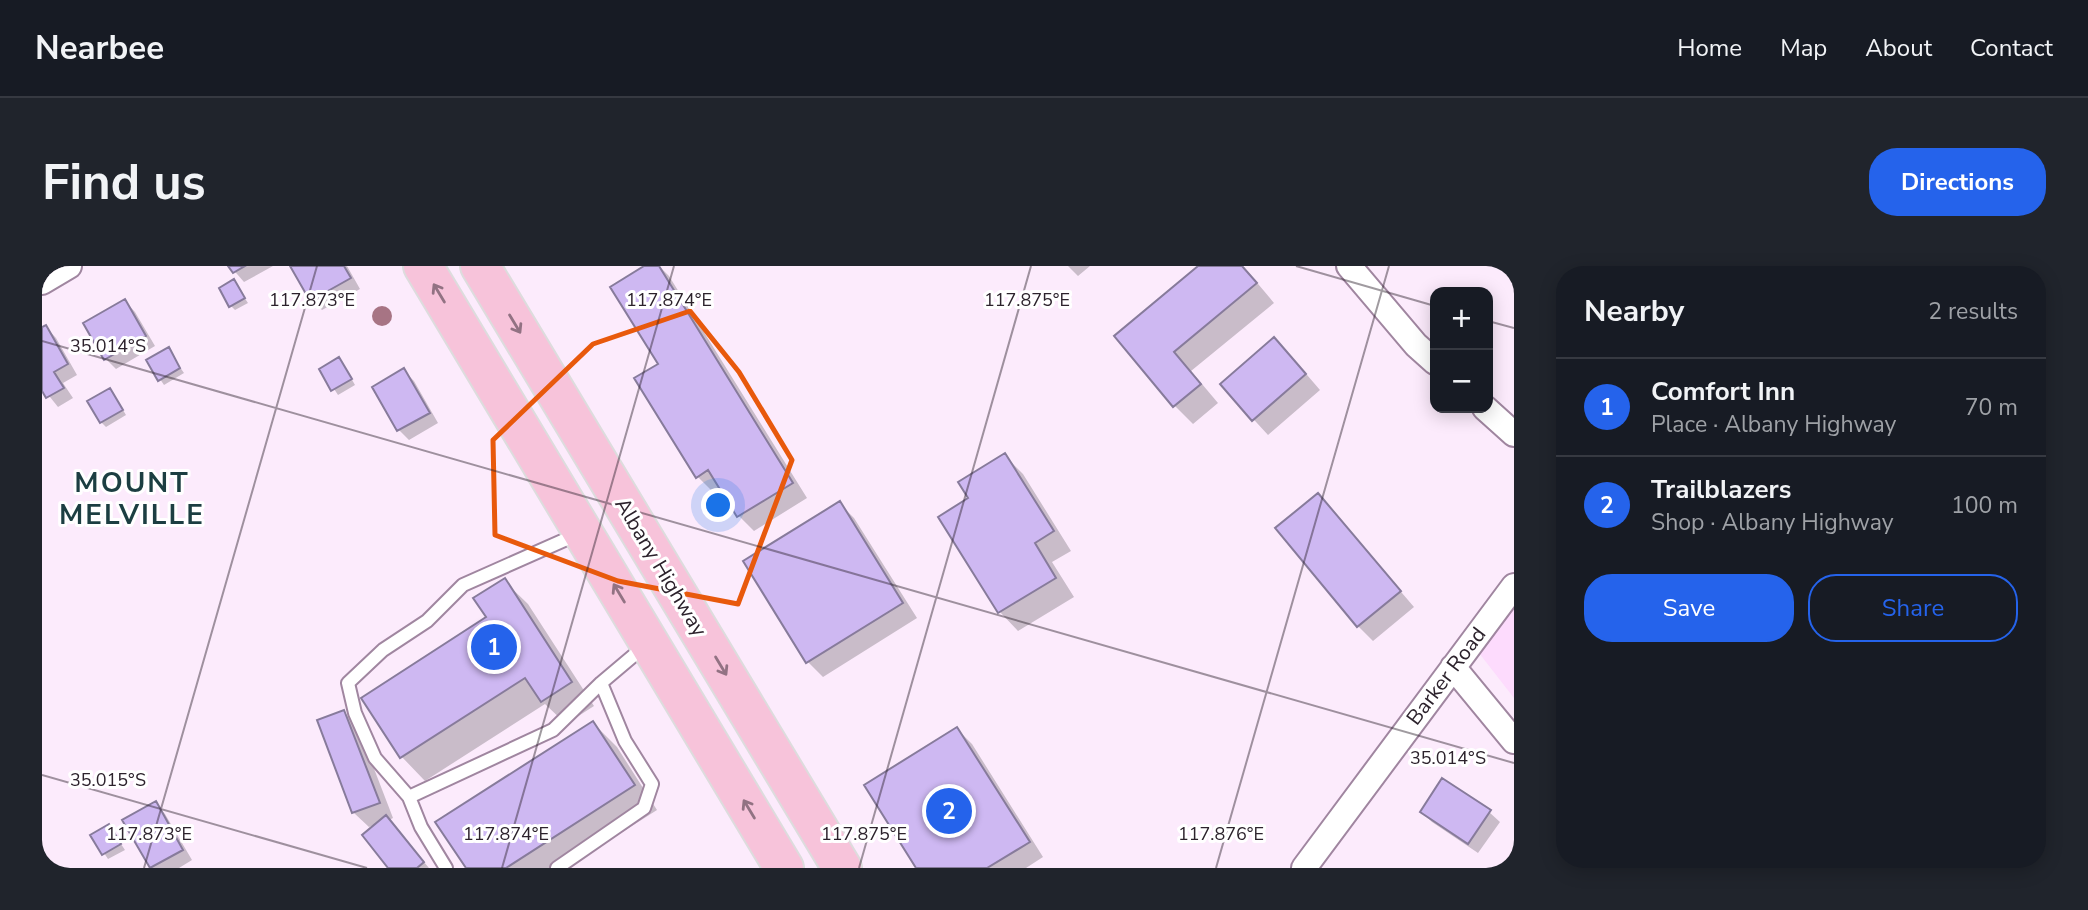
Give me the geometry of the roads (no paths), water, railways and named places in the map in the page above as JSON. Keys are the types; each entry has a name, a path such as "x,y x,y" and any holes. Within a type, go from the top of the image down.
{"highway":[{"path":"423,266 784,868"},
{"name":"Albany Highway","path":"480,266 842,868"}],"street":[{"path":"42,282 69,266"},
{"path":"1349,266 1416,345 1430,358"},
{"path":"1491,413 1514,434"},
{"name":"Barker Road","path":"1304,868 1514,586"},
{"path":"1453,667 1514,741"}],"lane":[{"path":"446,868 421,827 409,797 375,758 355,713 348,683 383,650 427,621 463,585 583,532"},
{"path":"409,797 553,730 601,683 649,642"},
{"path":"557,868 644,808 652,784 625,741 601,683"}],"place":[{"name":"Comfort Inn","path":"494,647"},
{"name":"Trailblazers","path":"949,811"}],"district":[{"name":"MOUNT MELVILLE","path":"132,498"}]}
